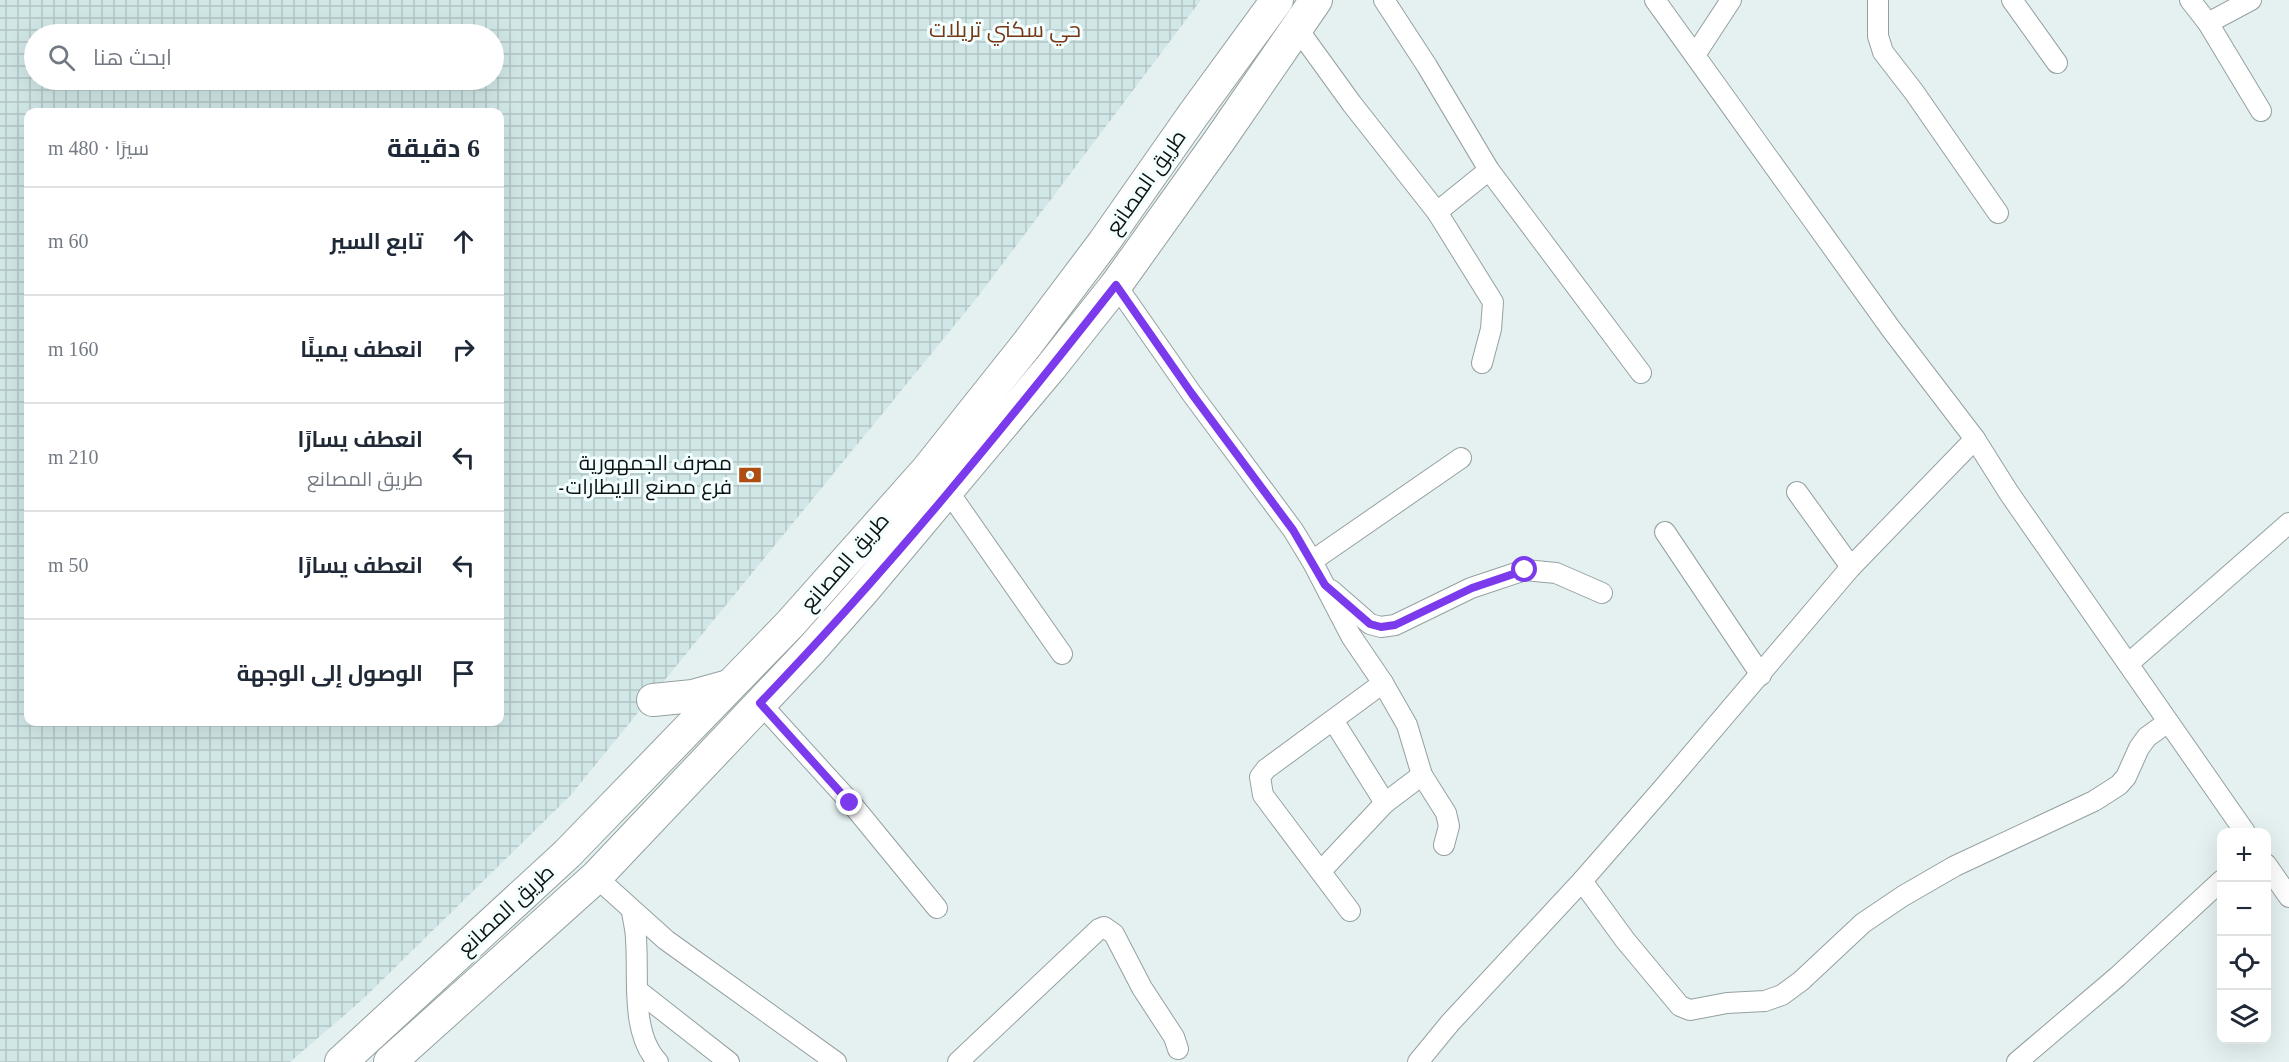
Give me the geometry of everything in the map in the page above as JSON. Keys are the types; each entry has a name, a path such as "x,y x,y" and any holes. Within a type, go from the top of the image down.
{"main road":[{"name":"طريق المصانع","path":"341,1062 567,854 790,624 927,470 1021,352 1104,242 1277,0"},
{"name":"طريق المصانع","path":"390,1062 596,877 863,591 1051,367 1116,285 1220,141 1316,0"},
{"path":"653,700 693,696 730,686"}],"street":[{"path":"1384,0 1427,66 1489,170 1641,373"},
{"path":"1655,0 1891,329 1975,440 2009,493 2242,828"},
{"path":"1695,55 1731,0"},
{"path":"1878,0 1878,36 1882,52 1933,119 1998,213"},
{"path":"2012,0 2057,63"},
{"path":"2190,0 2208,23 2261,111"},
{"path":"2208,23 2251,0"},
{"path":"1297,28 1352,104 1437,212 1493,302 1491,329 1482,363"},
{"path":"1437,212 1489,170"},
{"path":"1116,285 1213,423 1287,522 1312,561 1351,636 1383,683 1407,725 1422,775 1446,813 1449,826 1444,846"},
{"path":"1418,1062 1514,952 1582,881 1761,675 1851,567 1975,440"},
{"path":"1312,561 1461,458"},
{"path":"948,491 1062,654"},
{"path":"1797,492 1851,567"},
{"path":"2128,664 2289,524"},
{"path":"1665,532 1761,675"},
{"path":"1325,585 1370,624 1381,627 1395,625 1472,588 1525,570 1556,573 1602,593"},
{"path":"1350,910 1263,795 1260,777 1266,769 1383,683"},
{"path":"760,703 850,803 937,908"},
{"path":"1333,720 1385,803"},
{"path":"1582,881 1625,940 1680,1006 1690,1010 1727,1003 1765,1001 1782,995 1801,981 1863,923 1903,896 1956,866 2084,806 2119,786 2147,737 2168,722"},
{"path":"1321,871 1385,803 1422,775"},
{"path":"2271,871 2289,897"},
{"path":"596,877 666,940 836,1062"},
{"path":"2017,1062 2117,977 2220,882"},
{"path":"632,911 636,937 637,990 643,1033 652,1055 658,1062"},
{"path":"958,1062 1099,929 1104,927 1114,934 1142,988 1174,1037 1178,1049"},
{"path":"637,990 729,1062"}],"shaded area":[{"path":"0,0 1201,0 976,299 570,796 362,1000 290,1062 0,1062"}],"place":[{"name":"مصرف الجمهورية -فرع مصنع الايطارات","path":"750,475"}],"district":[{"name":"حي سكني تريلات","path":"1005,29"}],"route":[{"path":"850,803 760,703 863,591 1051,367 1116,285 1192,394 1293,530 1325,585 1370,624 1381,627 1395,625 1472,588 1525,570"}]}
